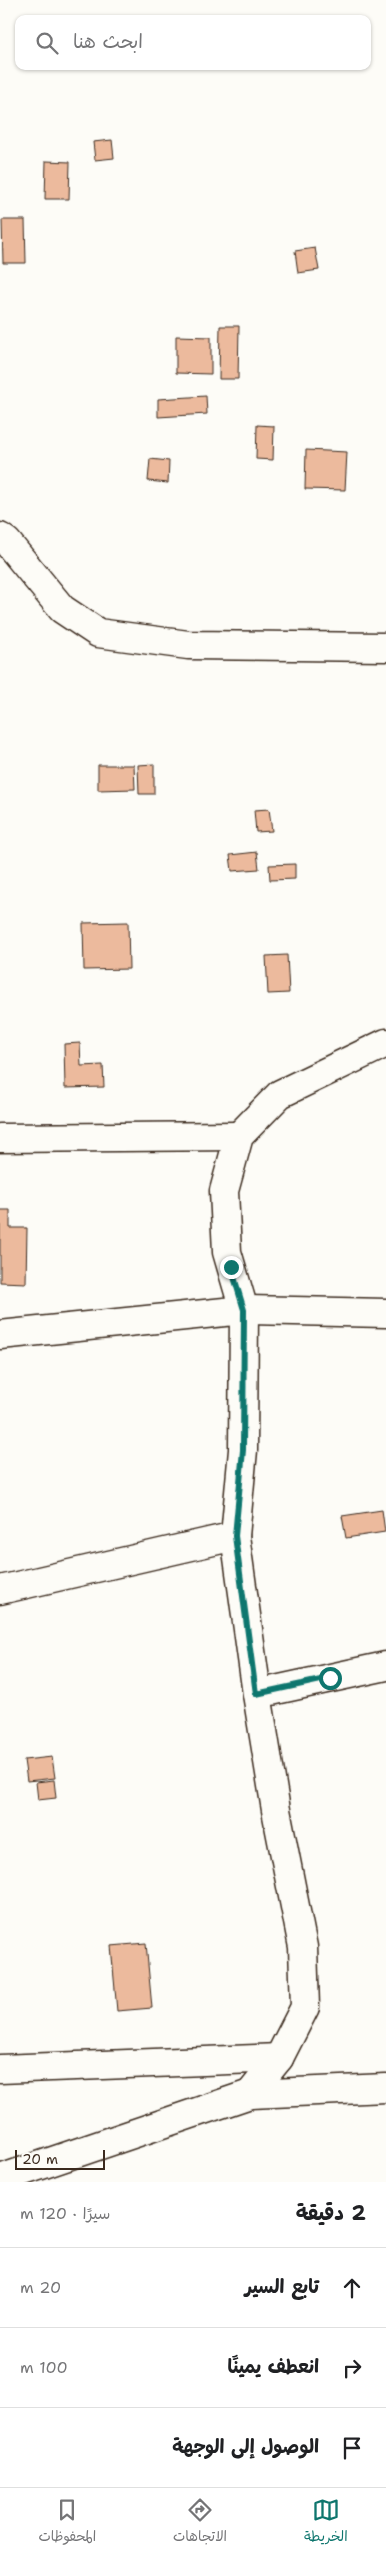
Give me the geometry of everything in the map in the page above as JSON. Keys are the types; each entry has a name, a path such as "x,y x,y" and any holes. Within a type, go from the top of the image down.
{"street":[{"path":"0,537 7,542 62,609 98,633 188,645 386,647"},
{"path":"250,2094 279,2058 305,2007 303,1947 276,1810 256,1694 235,1536 243,1450 244,1310 227,1252 224,1191 238,1136 280,1094 386,1043"},
{"path":"0,1138 238,1136"},
{"path":"0,1335 244,1310 386,1313"},
{"path":"0,1590 235,1536"},
{"path":"256,1694 386,1666"},
{"path":"0,2070 279,2058"},
{"path":"0,2179 250,2094 386,2088"}],"building":[{"path":"112,140 114,158 95,160 93,142"},
{"path":"46,161 70,162 69,199 45,199"},
{"path":"2,220 25,220 26,263 3,263"},
{"path":"315,248 319,270 298,273 295,251"},
{"path":"220,326 239,326 238,379 219,379"},
{"path":"176,336 211,337 211,374 176,373"},
{"path":"206,396 207,414 158,417 158,399"},
{"path":"257,425 274,426 273,460 256,459"},
{"path":"306,450 347,452 345,490 305,489"},
{"path":"150,459 169,461 168,483 148,481"},
{"path":"154,764 154,794 139,794 138,765"},
{"path":"98,765 134,765 135,789 98,790"},
{"path":"269,809 272,831 256,832 254,810"},
{"path":"257,852 259,869 232,871 230,855"},
{"path":"295,864 295,879 270,880 269,865"},
{"path":"128,922 129,969 84,970 83,923"},
{"path":"287,955 289,993 268,994 266,956"},
{"path":"80,1043 81,1066 103,1065 104,1087 65,1088 64,1044"},
{"path":"0,1210 10,1210 10,1228 27,1228 26,1283 0,1282"},
{"path":"382,1510 385,1532 346,1538 342,1516"},
{"path":"52,1757 55,1778 27,1781 24,1760"},
{"path":"54,1780 56,1798 38,1800 36,1782"},
{"path":"146,1943 152,2008 117,2011 111,1946"}],"route":[{"path":"231,1267 244,1310 243,1450 235,1536 256,1694 330,1678"}]}
